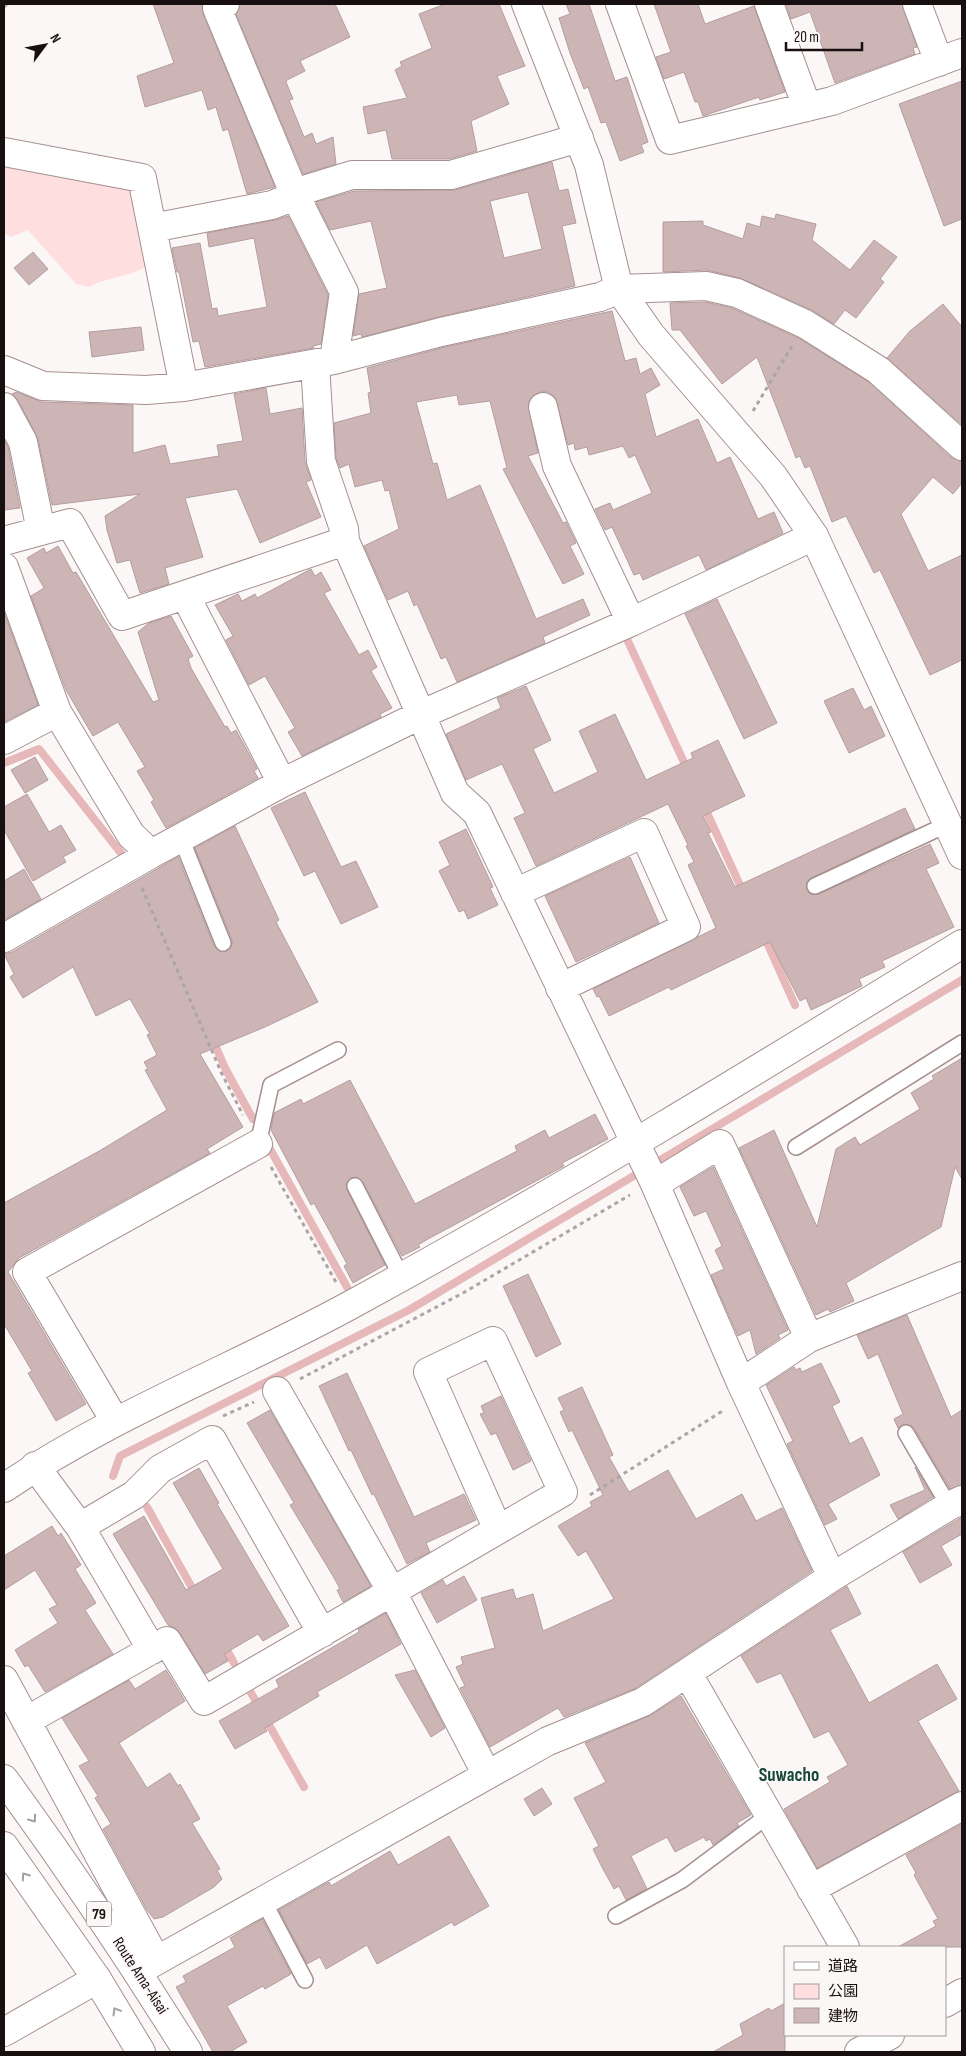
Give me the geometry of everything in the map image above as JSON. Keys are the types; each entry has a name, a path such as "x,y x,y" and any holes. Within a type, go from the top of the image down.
{"street":[{"path":"225,4 217,8 294,195 344,292 324,362 321,461 344,529 345,542 455,793 477,813 653,1181 744,1390 832,1577"},
{"path":"526,4 589,165 619,289 651,335 773,476 814,536 962,855"},
{"path":"620,4 670,140 832,101 951,58 917,4"},
{"path":"769,4 807,107"},
{"path":"152,228 272,205 352,174 451,175 579,138"},
{"path":"4,152 142,178 184,387"},
{"path":"4,370 43,386 146,390 184,387 324,362 441,332 600,297 619,289 706,286 737,293 805,324 878,370 962,446"},
{"path":"543,407 557,466 631,622"},
{"path":"4,408 23,442 41,530"},
{"path":"4,541 70,523 122,616 345,542"},
{"path":"4,938 141,859 282,783 420,715 631,622 814,536"},
{"path":"4,567 57,712 131,835 141,859"},
{"path":"185,595 282,783"},
{"path":"4,740 57,712"},
{"path":"515,893 644,833 686,927 560,988"},
{"path":"4,1488 35,1466 115,1421 349,1306 637,1148 962,944"},
{"path":"115,1421 26,1272 258,1144"},
{"path":"653,1181 720,1144 809,1338"},
{"path":"744,1390 809,1338 962,1276"},
{"path":"26,1721 167,1641 204,1701 322,1633 563,1492 493,1341 428,1372 498,1530"},
{"path":"277,1391 392,1592 487,1775"},
{"path":"80,1527 134,1495 160,1469 212,1440 322,1633"},
{"path":"35,1466 80,1527 152,1650"},
{"path":"4,1680 147,1965 548,1741 642,1702 688,1674 832,1577 955,1503"},
{"path":"688,1674 844,1946"},
{"name":"Route Ama-Aisai","path":"4,1779 53,1847 147,1965 188,2052"},
{"path":"811,1889 962,1806"},
{"name":"79","path":"4,1846 97,1979 141,2052"},
{"path":"4,2032 97,1979"},
{"path":"946,2002 962,1994"},
{"path":"859,2052 888,2036"}],"lane":[{"path":"815,886 948,824"},
{"path":"180,838 223,943"},
{"path":"796,1147 962,1043"},
{"path":"258,1144 271,1085 338,1050"},
{"path":"355,1186 402,1278"},
{"path":"906,1433 955,1503"},
{"path":"616,1916 682,1880 769,1815"},
{"path":"263,1900 305,1980"}],"path":[{"path":"4,7 7,4"},
{"path":"738,436 805,324"},
{"path":"141,859 221,1072 258,1144 349,1306"},
{"path":"215,1420 277,1391 447,1302 653,1181"},
{"path":"563,1492 584,1498 666,1449 744,1390"}],"green space":[{"path":"4,162 125,185 136,195 149,265 89,287 76,284 28,230 11,237 4,233"}],"building":[{"path":"153,4 202,4 203,14 275,187 247,194 228,129 223,131 216,107 208,110 202,90 145,107 137,76 174,63"},
{"path":"240,4 335,4 350,37 300,61 305,71 286,82 293,99 289,100 304,137 312,133 316,144 333,137 336,164 303,174 236,14"},
{"path":"445,4 499,4 525,66 497,76 509,104 471,121 477,151 449,159 392,159 386,130 368,134 363,107 407,98 395,70 402,66 400,62 432,48 419,14"},
{"path":"566,4 589,4 615,81 627,77 648,142 641,145 644,152 620,161 606,122 601,123 588,87 584,89 570,53 559,18 570,14"},
{"path":"654,4 698,4 705,24 754,6 785,92 760,100 759,97 703,116 698,102 695,102 684,72 664,79 656,57 671,52"},
{"path":"786,4 902,4 917,47 913,48 915,54 835,83 810,12 791,19"},
{"path":"962,81 962,219 944,226 899,104"},
{"path":"552,162 559,191 568,189 576,223 562,226 575,286 438,317 362,337 361,334 353,336 359,294 387,288 371,221 330,230 316,202 354,191 455,190","holes":["528,192 542,249 504,258 490,201"]},
{"path":"776,214 816,224 812,240 850,270 874,240 897,257 880,279 884,282 856,318 845,310 834,324 812,310 740,278 706,270 663,272 663,222 703,221 703,225 743,239 747,223 760,227 762,216 775,219"},
{"path":"288,216 328,295 321,344 313,346 314,348 205,367 199,341 193,342 179,272 177,272 172,248 200,243 212,309 217,308 218,316 267,307 254,238 209,247 207,233"},
{"path":"33,252 48,269 29,285 14,268"},
{"path":"705,302 732,308 798,338 869,382 952,458 962,461 962,483 953,494 933,477 901,514 928,571 962,555 962,660 930,675 880,570 874,573 846,516 832,522 810,466 805,468 800,456 796,458 757,357 722,384 680,330 672,330 670,303"},
{"path":"943,304 962,327 962,425 887,358 910,331"},
{"path":"612,311 625,361 636,358 640,374 651,368 660,385 645,394 656,437 698,419 717,463 730,457 758,519 774,512 783,533 706,570 699,555 643,580 640,573 634,575 612,527 605,530 595,509 610,503 613,510 652,493 635,455 629,458 623,446 589,455 587,447 575,450 574,443 568,445 555,397 548,392 540,392 532,396 528,403 538,453 528,456 563,523 566,522 576,543 570,546 584,574 563,584 503,469 507,468 490,401 459,405 457,395 416,402 433,464 437,463 447,500 480,485 536,619 583,599 590,615 543,637 545,643 457,682 446,657 441,659 417,604 414,606 408,591 388,600 364,546 399,529 389,490 385,491 382,480 355,487 349,464 340,468 336,458 334,423 371,413 368,393 371,392 367,368 445,347"},
{"path":"141,327 144,350 92,357 89,332"},
{"path":"266,388 270,414 302,408 305,462 311,480 306,482 321,517 260,543 237,489 185,498 203,557 165,568 169,584 140,593 130,560 117,563 107,530 105,516 140,494 52,505 38,439 18,400 12,394 16,392 42,402 133,405 133,453 165,445 170,464 219,456 217,445 243,441 234,394"},
{"path":"4,439 8,447 20,508 4,510"},
{"path":"58,546 73,573 76,572 153,702 159,700 138,632 149,623 171,616 193,656 188,659 191,668 225,727 227,726 231,733 236,730 257,769 254,771 258,778 166,828 151,802 154,800 137,771 145,767 118,722 93,736 66,690 31,596 44,588 27,558 44,548 46,553"},
{"path":"311,569 315,576 321,572 331,590 324,593 359,655 368,650 377,667 371,671 392,708 380,714 381,717 302,756 288,732 295,728 265,676 249,685 226,640 233,636 215,605 238,594 242,601 255,594 257,598"},
{"path":"717,599 777,723 744,739 685,614"},
{"path":"4,612 38,705 4,722"},
{"path":"526,686 551,740 533,749 554,793 598,772 579,731 615,714 646,780 693,758 691,753 718,740 745,796 703,816 711,832 708,833 735,887 905,808 915,829 811,878 807,881 806,890 810,894 819,894 930,844 939,863 926,869 954,927 882,961 885,967 859,979 862,986 811,1010 806,998 800,1001 770,942 671,990 669,987 609,1016 599,996 597,997 593,989 716,928 688,865 694,862 686,846 688,845 668,804 536,866 514,818 525,813 502,764 466,780 446,734 501,708 497,698"},
{"path":"853,688 864,710 871,706 885,736 849,753 824,701"},
{"path":"35,757 48,780 25,793 11,770"},
{"path":"305,792 341,867 356,861 378,907 341,924 315,871 304,876 271,808"},
{"path":"27,794 49,832 61,825 76,850 63,857 66,862 33,881 4,830 4,807"},
{"path":"235,826 279,920 276,922 318,1002 265,1027 200,1054 243,1127 207,1149 210,1153 19,1258 8,1272 86,1404 56,1421 28,1373 32,1371 4,1324 4,1203 101,1150 167,1110 145,1070 148,1069 144,1062 157,1055 147,1035 150,1034 130,999 96,1016 73,967 23,998 10,977 14,974 4,954 12,952 178,857 214,946 221,952 227,951 232,945 232,940 195,848"},
{"path":"466,829 493,887 490,888 498,905 468,919 464,910 459,912 439,871 450,865 439,842"},
{"path":"630,857 659,923 576,962 545,896"},
{"path":"24,869 41,899 4,920 4,881"},
{"path":"962,1058 962,1179 955,1167 941,1227 846,1283 854,1301 830,1312 828,1309 816,1315 739,1148 774,1130 817,1227 836,1149 855,1137 860,1145 920,1109 911,1093 934,1079 932,1076"},
{"path":"350,1080 415,1204 517,1151 515,1146 545,1130 549,1138 595,1114 608,1139 562,1163 564,1166 428,1239 418,1245 420,1247 402,1256 363,1182 356,1177 350,1178 346,1185 347,1190 385,1265 353,1283 344,1266 347,1264 329,1230 314,1203 311,1205 271,1130 274,1113 301,1099 303,1104"},
{"path":"713,1167 788,1330 778,1335 780,1338 756,1354 750,1330 738,1336 711,1275 724,1269 715,1250 722,1246 706,1211 694,1216 680,1187"},
{"path":"528,1274 561,1344 536,1357 503,1286"},
{"path":"907,1315 951,1417 962,1410 962,1485 950,1489 914,1428 905,1424 898,1428 894,1419 903,1414 878,1354 868,1359 857,1335"},
{"path":"821,1363 840,1402 832,1406 850,1444 862,1437 880,1475 828,1504 837,1519 825,1525 787,1444 793,1441 766,1385 794,1367 796,1370 800,1368 802,1372"},
{"path":"347,1373 414,1517 464,1494 476,1520 426,1543 430,1552 407,1564 374,1494 372,1495 351,1450 349,1451 319,1386"},
{"path":"582,1387 613,1455 609,1457 629,1492 668,1470 696,1519 742,1494 756,1521 782,1508 812,1571 636,1688 564,1717 558,1708 490,1747 460,1688 465,1686 456,1667 463,1664 461,1657 495,1648 481,1598 513,1589 516,1599 533,1594 543,1631 614,1599 586,1551 578,1556 558,1526 592,1506 590,1502 603,1495 572,1430 569,1432 560,1412 564,1410 558,1398"},
{"path":"501,1396 531,1461 513,1470 496,1433 491,1435 480,1414 484,1413 481,1406"},
{"path":"270,1410 371,1586 343,1602 337,1590 340,1589 333,1576 290,1505 294,1503 247,1423"},
{"path":"915,1467 933,1497 898,1519 890,1505 925,1490"},
{"path":"199,1468 219,1503 217,1504 289,1626 263,1641 258,1634 224,1654 228,1661 205,1674 180,1633 168,1625 113,1534 144,1516 186,1590 223,1569 173,1483"},
{"path":"962,1517 962,1534 941,1546 952,1565 920,1583 903,1552"},
{"path":"52,1526 58,1536 61,1533 81,1565 75,1569 96,1603 85,1610 113,1654 45,1692 28,1665 25,1667 15,1650 58,1623 49,1609 57,1605 35,1570 4,1590 4,1556"},
{"path":"464,1576 477,1600 437,1623 421,1593 443,1580 446,1586"},
{"path":"847,1586 861,1614 830,1630 869,1703 937,1664 957,1699 918,1721 959,1791 817,1868 784,1809 830,1782 827,1777 848,1765 829,1731 814,1738 781,1673 757,1683 741,1656"},
{"path":"386,1613 401,1644 317,1692 319,1696 265,1728 267,1731 235,1749 219,1721 279,1687 276,1680 359,1632 358,1629"},
{"path":"166,1670 185,1701 119,1743 147,1788 170,1773 178,1786 180,1784 200,1819 192,1823 220,1869 217,1870 222,1879 214,1887 163,1917 154,1919 147,1910 103,1829 111,1824 95,1798 98,1796 79,1766 89,1761 62,1718 129,1680 135,1689"},
{"path":"415,1670 445,1728 431,1737 395,1675"},
{"path":"681,1696 751,1815 737,1823 739,1826 713,1845 710,1839 706,1841 704,1837 675,1852 667,1837 631,1856 647,1889 626,1900 619,1886 614,1889 603,1869 593,1849 599,1846 574,1798 606,1782 585,1743 649,1716"},
{"path":"542,1788 552,1804 534,1816 524,1799"},
{"path":"962,1824 962,1947 900,1946 936,1926 933,1921 938,1919 914,1875 916,1873 906,1855"},
{"path":"449,1836 489,1906 454,1926 452,1922 377,1964 367,1945 326,1969 320,1957 307,1964 279,1910 329,1882 331,1886 390,1851 398,1865"},
{"path":"262,1919 291,1974 265,1989 263,1986 227,2006 247,2042 230,2052 213,2052 176,1987 186,1982 183,1976 235,1947 230,1938"},
{"path":"784,2004 785,2052 713,2052 743,2035 740,2024 769,2008 771,2011"}],"waterway":[{"path":"626,637 688,771"},
{"path":"4,763 39,749 124,857"},
{"path":"703,804 744,894"},
{"path":"764,936 795,1005"},
{"path":"113,1476 120,1456 409,1310 962,980"},
{"path":"213,1040 225,1068 253,1119"},
{"path":"265,1140 347,1287"},
{"path":"147,1507 196,1595"},
{"path":"224,1645 234,1663"},
{"path":"250,1691 304,1787"}],"district":[{"name":"Suwacho","path":"789,1775"}]}
